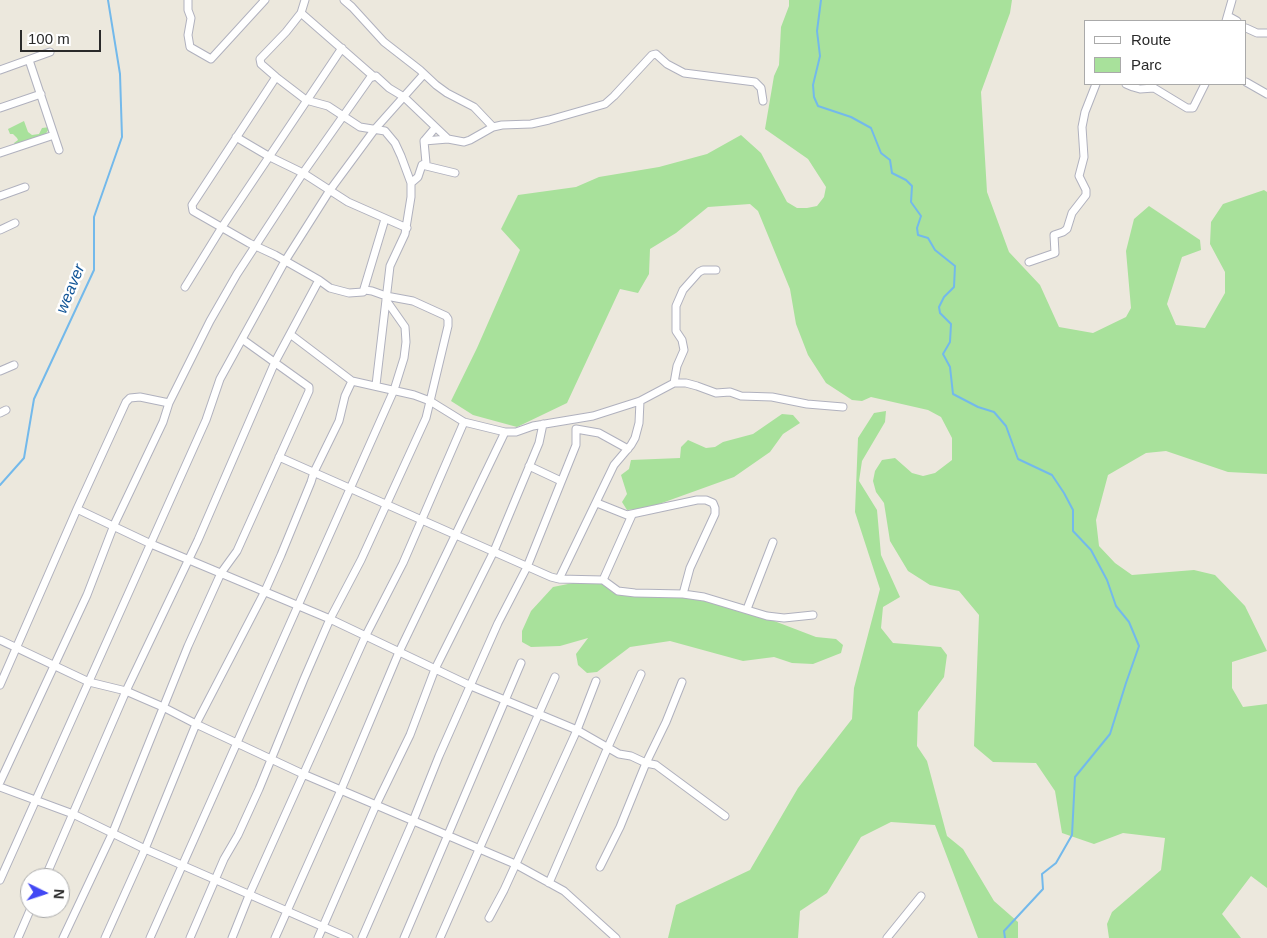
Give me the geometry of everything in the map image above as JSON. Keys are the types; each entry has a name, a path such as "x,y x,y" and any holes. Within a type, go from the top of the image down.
{"street":[{"path":"188,0 188,10 191,18 188,34 190,47 211,59 265,0"},
{"path":"305,0 301,12 286,32 260,59 261,64 306,100 328,106 342,117 360,127 385,131 395,143 402,156 411,183 407,228 402,243 390,266 376,386"},
{"path":"344,0 384,42 436,86 474,107 493,127"},
{"path":"1227,19 1232,0"},
{"path":"301,12 373,76 376,76 404,97 448,139"},
{"path":"1247,28 1257,33 1267,33"},
{"path":"185,287 222,227 342,48"},
{"path":"0,70 50,52"},
{"path":"424,141 448,139 464,142 493,127 531,124 605,104 654,54 685,74 755,82 761,88 764,101"},
{"path":"29,60 59,150"},
{"path":"0,880 206,420 220,380 285,261 330,190 375,129 424,74"},
{"path":"0,782 87,595 114,526 163,422 169,403 220,302 303,172 373,76"},
{"path":"190,938 224,859 238,835 272,759 330,620 361,560 426,418 448,326 448,319 442,313 417,302 386,298 366,290 363,292 342,292 330,288 191,208 276,77"},
{"path":"1247,83 1267,94"},
{"path":"1029,262 1055,253 1054,235 1066,229 1072,213 1086,194 1079,176 1084,157 1081,134 1085,112 1096,85"},
{"path":"1128,85 1140,89 1154,88 1187,108 1193,108 1204,85"},
{"path":"0,108 41,94"},
{"path":"411,183 418,177 422,165 426,163 424,141 436,128"},
{"path":"0,153 54,135"},
{"path":"236,137 270,157 303,172 348,202 407,228"},
{"path":"422,165 455,173"},
{"path":"0,196 25,188"},
{"path":"363,292 385,219"},
{"path":"0,230 15,224"},
{"path":"674,383 677,366 684,350 682,340 676,332 676,306 683,290 699,272 703,270 716,270"},
{"path":"50,868 126,691 189,559 275,362 319,280"},
{"path":"150,938 352,489 394,390 404,358 405,327 386,298"},
{"path":"290,334 352,380 430,401 464,422 505,432 516,432 543,424 576,420 640,401 674,383 686,383 716,393 730,392 741,396 772,397 807,404 843,407"},
{"path":"63,938 113,832 188,646 221,573 237,551 310,389 242,339"},
{"path":"0,371 14,365"},
{"path":"105,938 145,848 196,724 265,591 314,472 339,420 345,396 352,380"},
{"path":"0,685 126,402 130,398 140,396 169,403"},
{"path":"559,579 614,465 635,438 638,430 640,401"},
{"path":"362,938 498,623 527,567 576,445 576,420"},
{"path":"232,938 303,774 365,637 403,563 464,422"},
{"path":"318,938 376,805 410,735 435,669 494,551 541,438 543,424"},
{"path":"576,429 599,433 628,449"},
{"path":"275,938 342,790 399,652 505,432"},
{"path":"280,456 527,567 559,579 603,580 618,590 635,593 683,594 747,609 767,616 784,618 813,615"},
{"path":"529,466 561,481"},
{"path":"597,502 623,514 632,514 697,500 706,500 713,503 715,514 690,568 683,594"},
{"path":"77,509 151,544 330,620 471,686 577,730 619,754 631,756 646,763 656,765 667,771 680,783 725,816"},
{"path":"603,580 632,514"},
{"path":"747,609 773,542"},
{"path":"0,640 89,682 126,691 163,707 303,774 515,864 564,892 616,938"},
{"path":"404,938 521,663"},
{"path":"549,883 642,674"},
{"path":"440,938 555,677"},
{"path":"489,918 577,730 596,681"},
{"path":"600,867 620,827 682,682"},
{"path":"0,787 74,814 145,848 349,938"},
{"path":"887,938 921,896"},
{"path":"18,938 27,918"}],"green space":[{"path":"789,0 1012,0 1010,13 981,92 987,192 1009,252 1040,285 1059,327 1093,333 1126,317 1131,308 1126,251 1134,219 1149,206 1200,240 1201,250 1182,257 1167,304 1176,325 1205,328 1225,293 1225,272 1210,244 1211,222 1223,204 1264,190 1267,192 1267,474 1228,472 1166,451 1146,453 1108,475 1096,520 1099,546 1115,563 1132,575 1194,570 1215,575 1245,606 1267,651 1232,662 1232,688 1243,707 1267,704 1267,888 1251,876 1222,914 1241,938 1109,938 1107,924 1112,912 1161,870 1165,838 1123,833 1094,844 1062,833 1055,791 1036,763 993,762 974,746 979,615 959,591 930,585 908,571 890,541 884,503 876,492 873,481 875,471 882,460 895,458 912,473 923,476 935,473 952,460 952,438 941,417 928,410 871,397 862,401 852,400 826,383 808,355 796,324 790,289 758,211 750,204 708,207 676,233 650,249 649,274 638,293 620,289 567,403 517,427 473,415 451,401 477,348 520,250 501,229 518,195 576,187 599,177 659,167 707,154 741,135 761,153 787,202 797,208 817,206 824,197 826,187 808,159 765,129 774,76 779,65 781,27 789,6"},
{"path":"24,121 28,132 32,135 39,134 42,128 50,127 45,135 15,146 14,143 18,140 13,134 10,134 8,129"},
{"path":"886,411 885,422 862,461 859,481 877,510 881,555 900,597 883,607 881,628 893,643 941,647 947,655 944,677 918,712 917,746 927,761 947,836 963,849 994,901 1018,922 1018,938 978,938 935,825 891,822 861,837 827,893 800,911 798,938 668,938 676,905 750,870 798,788 852,719 854,688 880,589 855,512 858,438 874,413"},
{"path":"782,414 793,415 800,423 783,434 770,452 734,477 648,508 627,510 622,502 627,494 621,475 629,469 631,460 680,458 681,447 688,440 706,448 715,447 723,442 753,434"},
{"path":"583,581 604,583 641,594 685,596 748,611 816,637 836,639 843,645 841,653 813,664 792,663 774,657 743,661 670,641 630,647 597,672 587,673 578,665 576,654 588,638 560,646 531,647 522,642 522,631 531,611 553,587"}],"waterway":[{"name":"weaver","path":"0,485 24,458 34,399 94,270 94,217 122,137 120,74 108,0"},
{"path":"821,0 817,31 820,56 813,85 814,97 818,106 851,117 871,128 881,153 890,160 892,173 906,180 912,186 911,202 921,216 917,228 918,235 928,238 935,250 955,266 954,287 944,297 939,307 940,313 951,324 950,342 943,354 950,367 953,394 978,407 994,412 1006,426 1018,459 1052,475 1073,510 1073,531 1091,550 1107,580 1116,606 1129,622 1139,646 1110,734 1075,777 1072,835 1056,863 1042,874 1043,889 1004,931 1005,938"}]}
